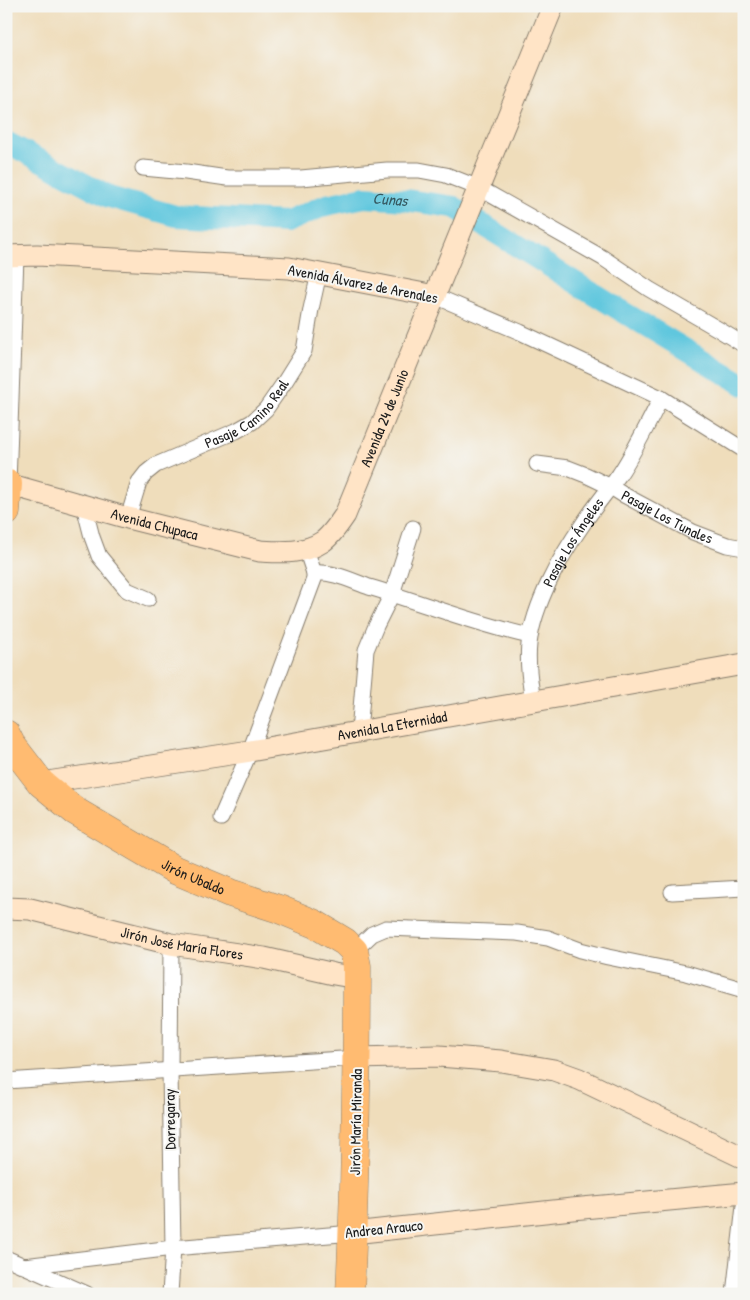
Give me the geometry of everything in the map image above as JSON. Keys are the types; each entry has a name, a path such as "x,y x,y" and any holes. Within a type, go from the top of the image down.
{"highway":[{"path":"6,512 7,484"},
{"name":"Jirón Ubaldo","path":"6,734 11,744 41,783 75,810 175,870 230,893 279,909 315,924 345,942 354,951"},
{"name":"Jirón María Miranda","path":"350,1294 357,1058 357,966 354,951"}],"street":[{"name":"Avenida 24 de Junio","path":"306,549 322,542 345,515 553,6"},
{"path":"143,168 226,178 301,178 387,170 418,170 446,175 603,258 649,289 744,345"},
{"path":"7,484 11,256"},
{"name":"Avenida Álvarez de Arenales","path":"11,256 46,256 289,268 435,296 520,332 661,398 744,450"},
{"name":"Pasaje Camino Real","path":"128,518 140,482 146,473 156,465 236,431 252,422 266,409 304,352 319,273"},
{"name":"Pasaje Los Ángeles","path":"534,701 529,670 529,653 530,636 538,606 557,567 582,524 629,459 661,398"},
{"name":"Pasaje Los Tunales","path":"537,464 568,468 586,474 693,532 728,545 744,548"},
{"name":"Avenida Chupaca","path":"7,484 128,518 260,551 282,552 306,549"},
{"path":"84,506 99,556 128,590 148,599"},
{"path":"359,732 366,650 392,594 413,528"},
{"path":"221,818 250,751 314,580 314,573 306,549"},
{"path":"314,573 328,574 492,627 530,636"},
{"name":"Avenida La Eternidad","path":"41,783 250,751 744,664"},
{"path":"672,892 744,888"},
{"name":"Jirón José María Flores","path":"6,908 30,909 171,944 264,958 357,978"},
{"path":"354,951 372,934 386,928 518,933 548,938 590,952 686,973 744,990"},
{"name":"Dorregaray","path":"170,1294 173,1248 170,1071 171,944"},
{"path":"6,1081 357,1058 439,1056 501,1061 554,1070 579,1079 744,1158"},
{"name":"Andrea Arauco","path":"24,1266 173,1248 353,1233 744,1192"},
{"path":"734,1294 744,1206"},
{"path":"6,1258 88,1294"}],"waterway":[{"name":"Cunas","path":"6,142 109,197 176,216 286,222 326,205 365,197 454,207 744,385"}]}
